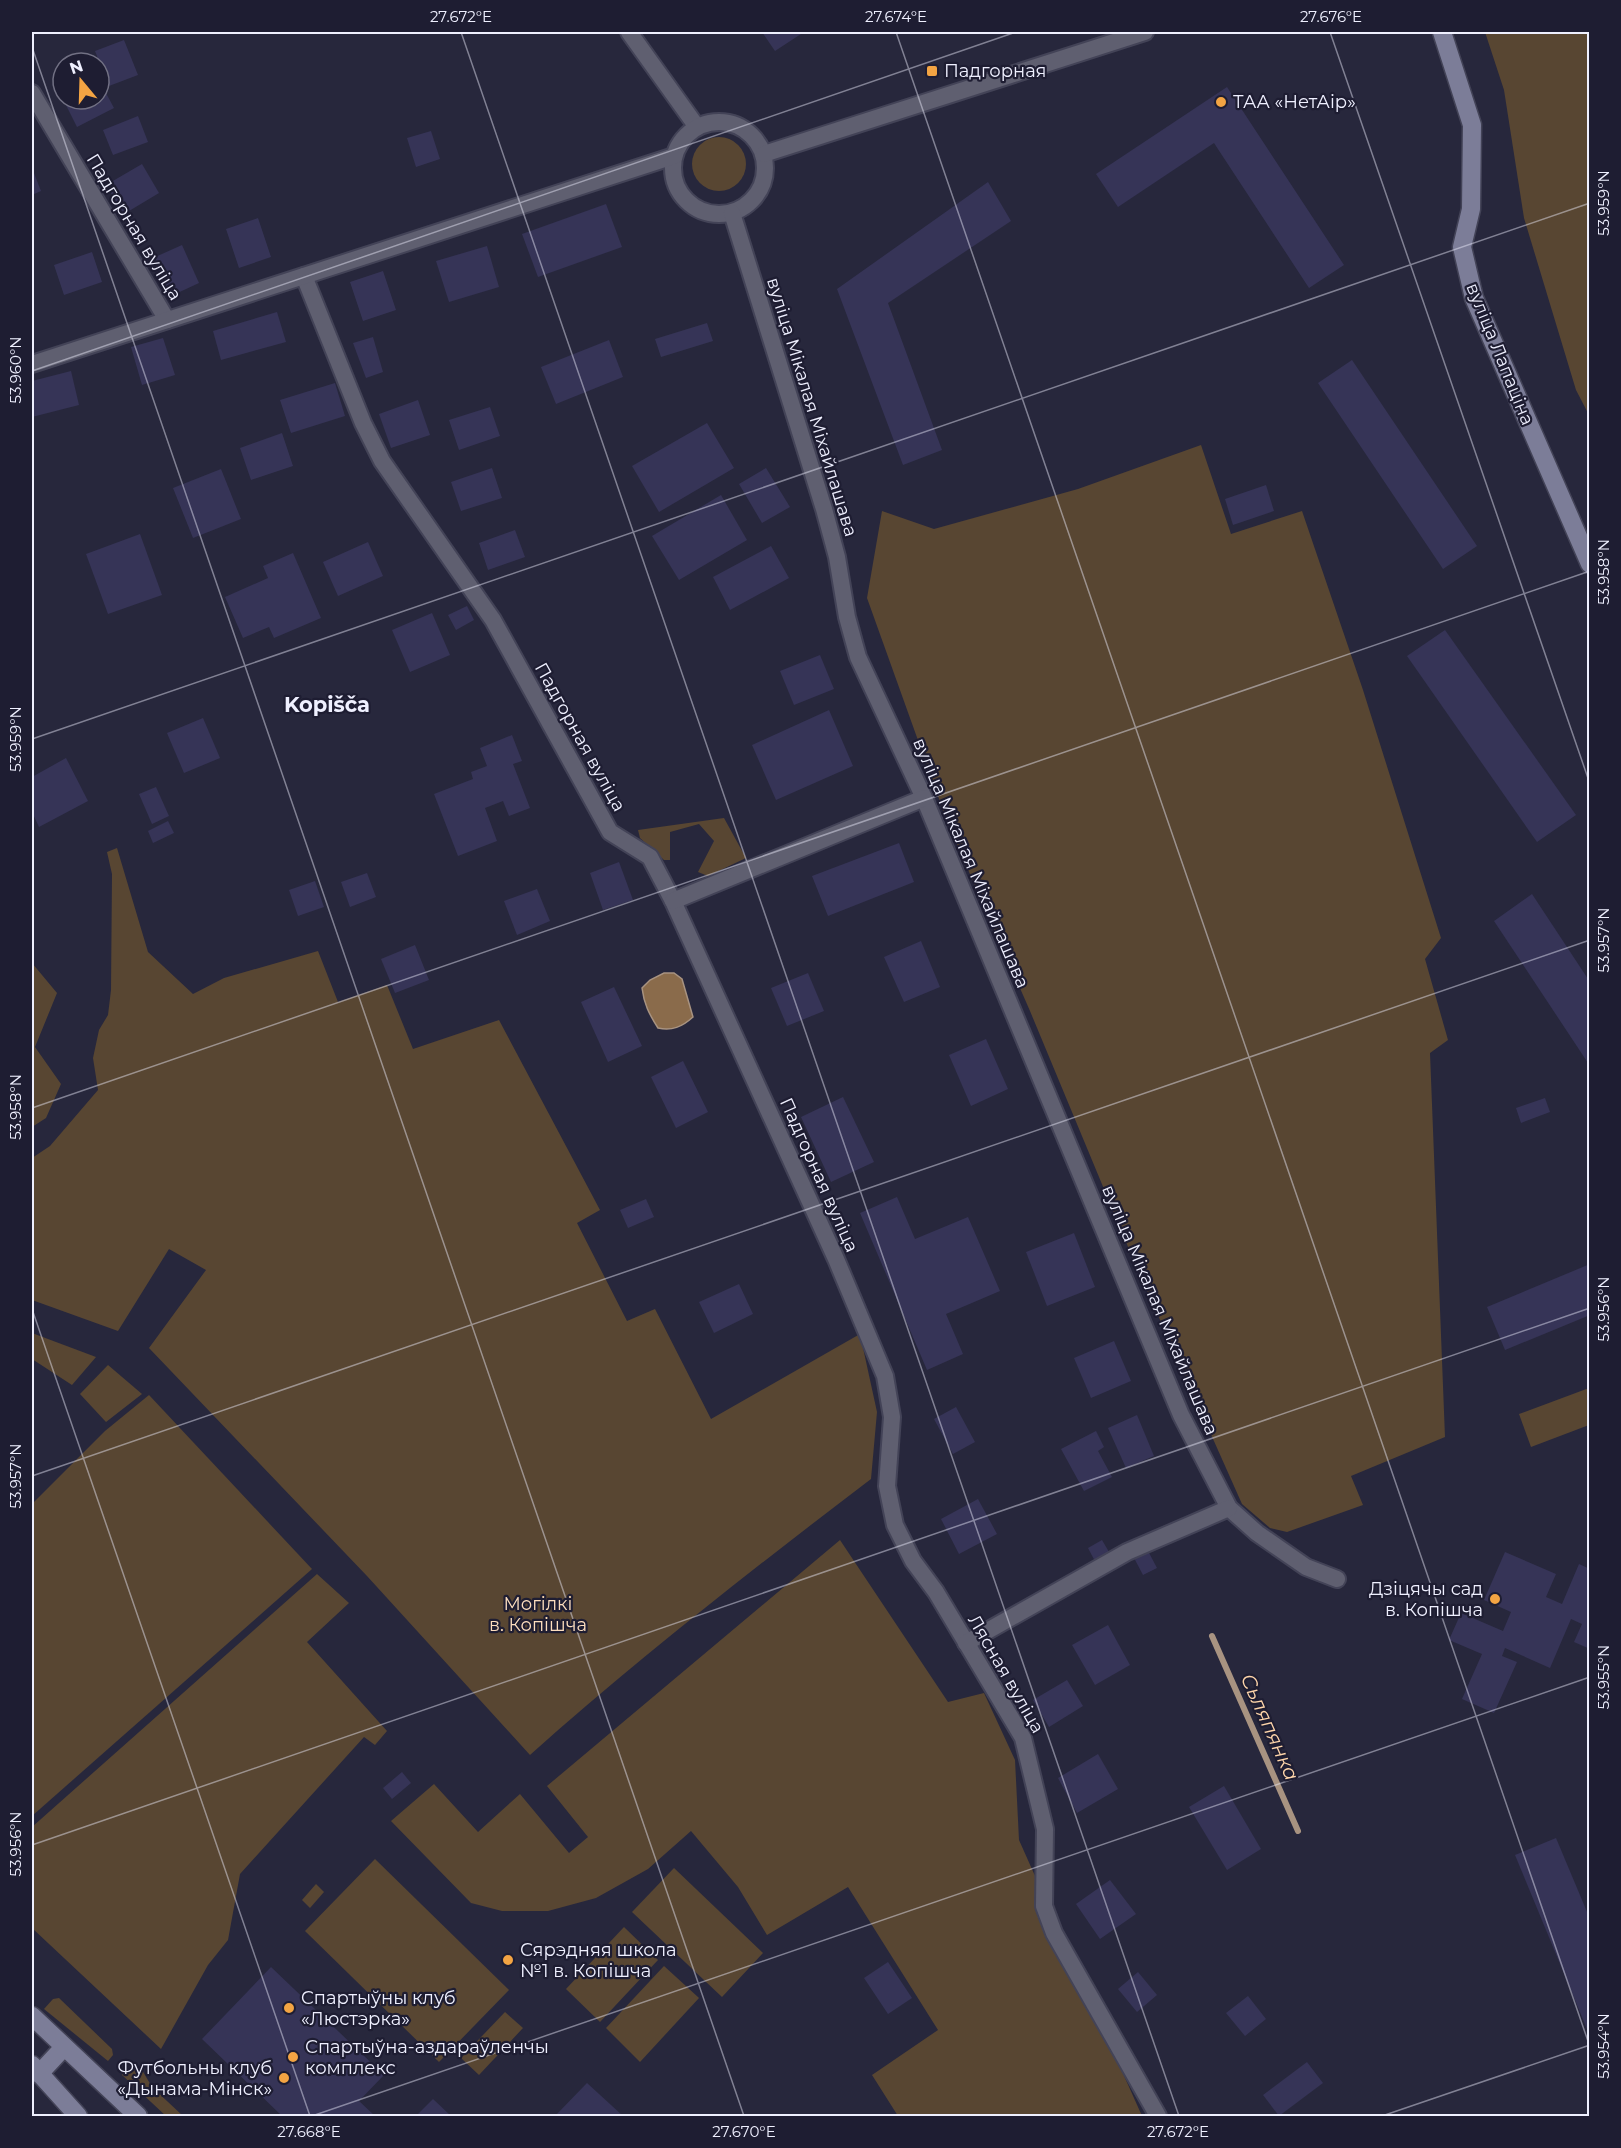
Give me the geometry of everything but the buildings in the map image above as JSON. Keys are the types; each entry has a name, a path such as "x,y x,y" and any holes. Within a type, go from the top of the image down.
{"main road":[{"name":"вуліца Лапаціна","path":"1442,32 1472,125 1471,209 1462,247 1474,298 1590,564"},
{"path":"32,2016 138,2116"},
{"path":"64,2047 34,2074 78,2116"}],"street":[{"path":"629,32 697,127"},
{"path":"764,154 1144,32"},
{"name":"Падгорная вуліца","path":"32,93 167,320 674,156"},
{"path":"717,121 737,124 754,136 764,154 766,173 760,191 748,205 732,213 712,214 694,207 680,194 673,175 674,156 683,139 697,127 717,121"},
{"name":"вуліца Мікалая Міхайлашава","path":"732,213 827,518 858,657 924,798 1180,1415 1229,1508"},
{"name":"Падгорная вуліца","path":"304,276 359,414 382,460 493,620 610,832 650,857 673,901 845,1280 885,1376 892,1417"},
{"path":"32,364 167,320"},
{"path":"673,901 924,798"},
{"name":"Лясная вуліца","path":"892,1417 886,1486 895,1525 913,1560 936,1592 1023,1738 1045,1829 1044,1906 1054,1933 1158,2116"},
{"path":"966,1643 1127,1552 1229,1508 1257,1533 1306,1567 1337,1579"}],"green space":[{"path":"1485,32 1589,32 1589,415 1576,390 1524,218 1504,90"},
{"path":"719,137 729,139 738,145 744,154 746,164 744,174 738,183 729,189 719,191 709,189 700,183 694,174 692,164 694,154 700,145 709,139"},
{"path":"1201,445 1231,534 1302,511 1363,690 1441,938 1425,959 1448,1040 1430,1053 1445,1437 1351,1476 1363,1505 1287,1532 1270,1528 1242,1504 1136,1266 1030,1011 948,824 867,598 882,511 934,529 1078,489"},
{"path":"724,818 746,858 708,876 698,872 714,841 699,824 670,832 670,860 664,860 640,838 638,830"},
{"name":"Могілкі в. Копішча","path":"117,848 148,952 193,994 224,978 318,951 338,1002 387,985 413,1049 499,1020 600,1210 577,1223 627,1321 655,1309 711,1419 860,1334 877,1412 871,1479 698,1614 530,1755 367,1576 149,1348 206,1270 169,1249 118,1331 32,1300 32,1158 50,1146 98,1090 93,1058 99,1030 108,1015 111,990 112,874 107,852"},
{"path":"32,963 57,993 35,1047 61,1084 46,1118 32,1127"},
{"path":"32,1333 96,1357 72,1385 32,1359"},
{"path":"108,1365 142,1394 106,1422 80,1394"},
{"path":"1589,1388 1589,1425 1531,1447 1519,1414"},
{"path":"149,1395 312,1569 32,1816 32,1504 105,1431"},
{"path":"840,1540 948,1702 984,1693 1015,1760 1019,1840 1142,2116 898,2116 872,2075 938,2030 848,1887 767,1935 738,1887 691,1831 648,1869 596,1898 548,1911 502,1911 471,1903 391,1821 434,1784 478,1832 520,1794 569,1853 588,1837 547,1786"},
{"path":"317,1574 349,1603 307,1642 387,1731 375,1745 364,1737 240,1874 228,1940 208,1965 161,2049 32,1928 32,1827"},
{"path":"375,1859 509,1990 439,2062 305,1931"},
{"path":"674,1868 763,1953 722,1997 632,1912"},
{"path":"316,1884 324,1892 310,1908 302,1900"},
{"path":"624,1927 658,1960 600,2022 566,1989"},
{"path":"664,1966 699,1998 640,2062 606,2028"},
{"path":"59,1998 112,2049 113,2055 108,2061 44,2009 53,1999"},
{"path":"505,2012 523,2028 479,2075 461,2058"},
{"path":"126,2070 142,2070 152,2087 183,2116 166,2116 122,2075"}],"shaded area":[{"path":"664,973 674,973 682,979 693,1017 681,1026 663,1029 658,1028 647,1009 642,988 650,980"}],"waterway":[{"name":"Сьляпянка","path":"1212,1636 1298,1831"}],"place":[{"name":"Падгорная","path":"932,71"},
{"name":"ТАА «НетАір»","path":"1221,102"},
{"name":"Дзіцячы сад в. Копішча","path":"1495,1599"},
{"name":"Сярэдняя школа №1 в. Копішча","path":"508,1960"},
{"name":"Cпартыўны клуб «Люстэрка»","path":"289,2008"},
{"name":"Спартыўна-аздараўленчы комплекс","path":"293,2057"},
{"name":"Футбольны клуб «Дынама-Мінск»","path":"284,2078"}],"district":[{"name":"Kopišča","path":"327,704"}]}
